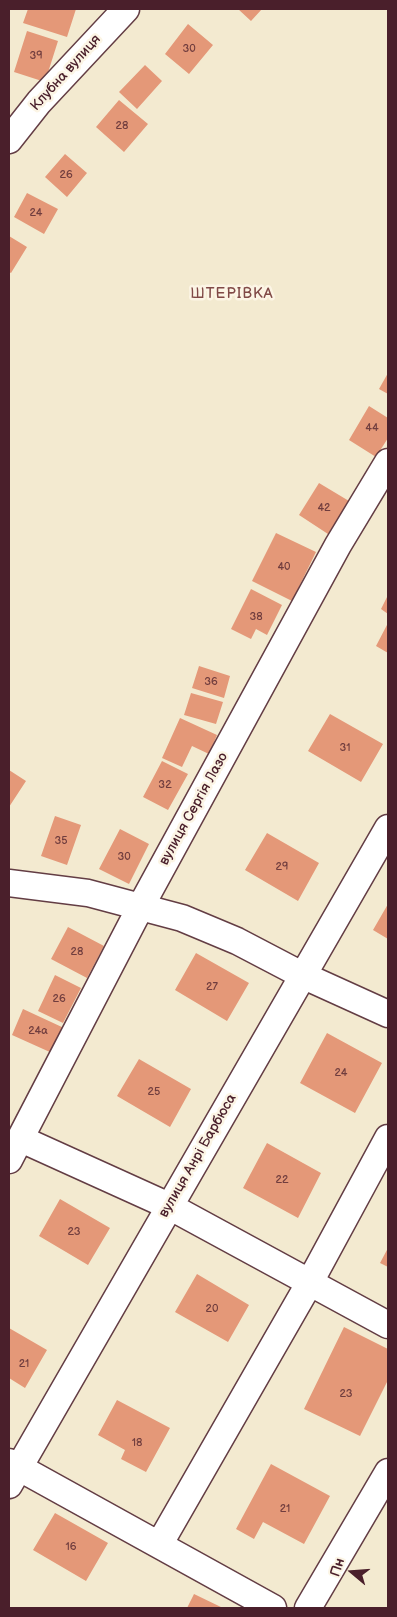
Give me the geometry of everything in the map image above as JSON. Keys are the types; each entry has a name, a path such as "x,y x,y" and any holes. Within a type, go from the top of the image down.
{"street":[{"name":"Клубна вулиця","path":"9,140 39,102 126,9"},
{"name":"вулиця Сергія Лазо","path":"15,1150 141,906 338,544 388,462"},
{"name":"вулиця Анрі Барбюса","path":"12,1472 170,1206 388,828"},
{"path":"9,883 88,893 182,918 237,941 302,975 388,1014"},
{"path":"159,1545 310,1282 388,1138"},
{"path":"15,1150 170,1206 388,1325"},
{"path":"12,1472 159,1545 273,1608"},
{"path":"308,1608 388,1472"}],"building":[{"path":"28,9 76,9 67,37 23,23"},
{"path":"238,9 262,9 251,21"},
{"path":"188,24 213,45 189,74 165,54"},
{"path":"27,31 58,41 45,82 14,72"},
{"path":"145,65 162,81 137,109 119,92"},
{"path":"119,100 148,124 124,152 96,127"},
{"path":"65,154 87,173 67,197 45,177"},
{"path":"27,193 58,209 44,234 14,217"},
{"path":"9,236 27,247 11,273 9,272"},
{"path":"388,373 388,394 379,389"},
{"path":"369,406 388,418 388,438 376,457 349,440"},
{"path":"319,483 349,501 328,534 299,515"},
{"path":"276,533 316,552 292,601 252,581"},
{"path":"251,589 282,605 267,635 256,629 251,639 231,629"},
{"path":"388,595 388,614 381,609"},
{"path":"388,623 388,653 376,646"},
{"path":"199,666 230,676 224,698 192,688"},
{"path":"191,693 223,702 216,724 184,715"},
{"path":"330,714 383,744 361,782 308,751"},
{"path":"180,718 217,735 209,754 192,746 182,767 162,758"},
{"path":"162,761 188,774 168,810 143,797"},
{"path":"9,770 26,781 9,807"},
{"path":"55,816 81,825 67,865 41,856"},
{"path":"120,829 149,844 129,884 99,869"},
{"path":"267,833 319,863 298,901 245,870"},
{"path":"388,904 388,939 373,930"},
{"path":"68,927 104,946 87,978 51,959"},
{"path":"196,953 249,983 227,1021 175,990"},
{"path":"55,975 81,988 63,1023 38,1011"},
{"path":"23,1009 64,1028 52,1053 12,1035"},
{"path":"327,1033 382,1063 355,1113 300,1083"},
{"path":"139,1059 191,1089 170,1127 117,1096"},
{"path":"267,1143 321,1173 298,1218 243,1188"},
{"path":"60,1199 110,1228 88,1265 39,1236"},
{"path":"388,1248 388,1267 380,1263"},
{"path":"197,1274 249,1305 228,1342 175,1312"},
{"path":"344,1327 388,1349 388,1380 360,1436 304,1409"},
{"path":"9,1328 47,1350 25,1388 9,1378"},
{"path":"117,1400 170,1428 146,1472 121,1459 125,1450 98,1435"},
{"path":"271,1464 330,1496 304,1544 263,1522 254,1539 236,1529"},
{"path":"55,1513 108,1543 86,1581 33,1550"},
{"path":"194,1594 223,1608 187,1608"}],"district":[{"name":"ШТЕРIВКА","path":"232,294"}]}
